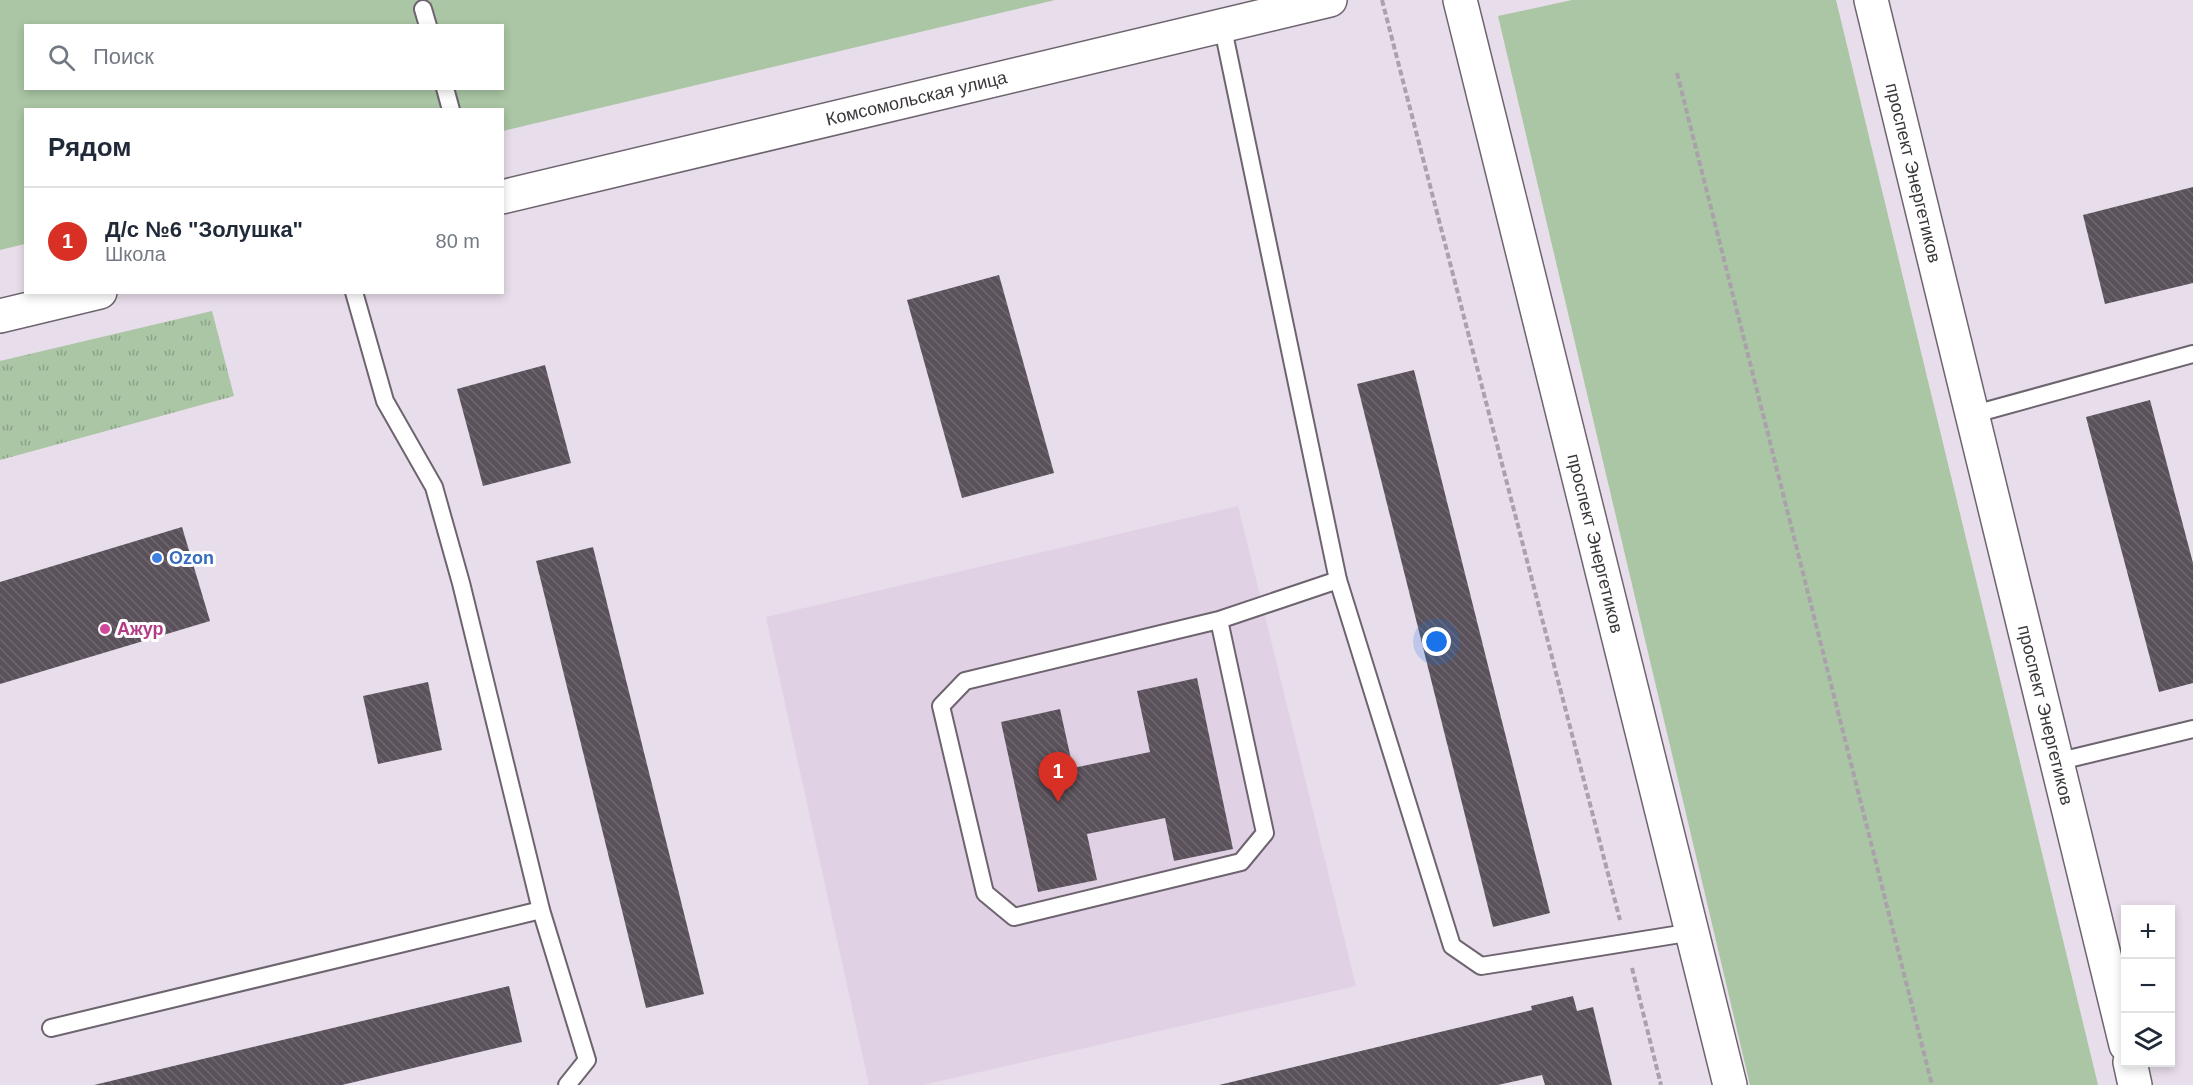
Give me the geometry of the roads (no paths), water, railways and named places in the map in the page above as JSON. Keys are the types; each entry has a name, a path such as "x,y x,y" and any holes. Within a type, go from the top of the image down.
{"street":[{"name":"Комсомольская улица","path":"504,197 1330,0"},
{"name":"проспект Энергетиков","path":"1460,0 1694,932 1730,1085"},
{"name":"проспект Энергетиков","path":"1871,0 2121,1025"},
{"path":"0,316 92,294"},
{"path":"2131,1067 2135,1085"}],"lane":[{"path":"423,9 427,24"},
{"path":"1222,24 1338,579 1452,945 1481,966 1694,932"},
{"path":"446,90 450,108"},
{"path":"355,294 385,401 434,486 461,583 541,910 587,1060 567,1085"},
{"path":"1971,415 2193,354"},
{"path":"1219,620 1265,833 1241,862 1014,917 985,893 941,706 965,681 1219,620 1338,579"},
{"path":"2056,762 2193,729"},
{"path":"51,1028 541,910"}],"place":[{"name":"Ozon","path":"157,558"},
{"name":"Ажур","path":"105,629"},
{"name":"Д/с №6 \"Золушка\"","path":"1058,802"}]}
